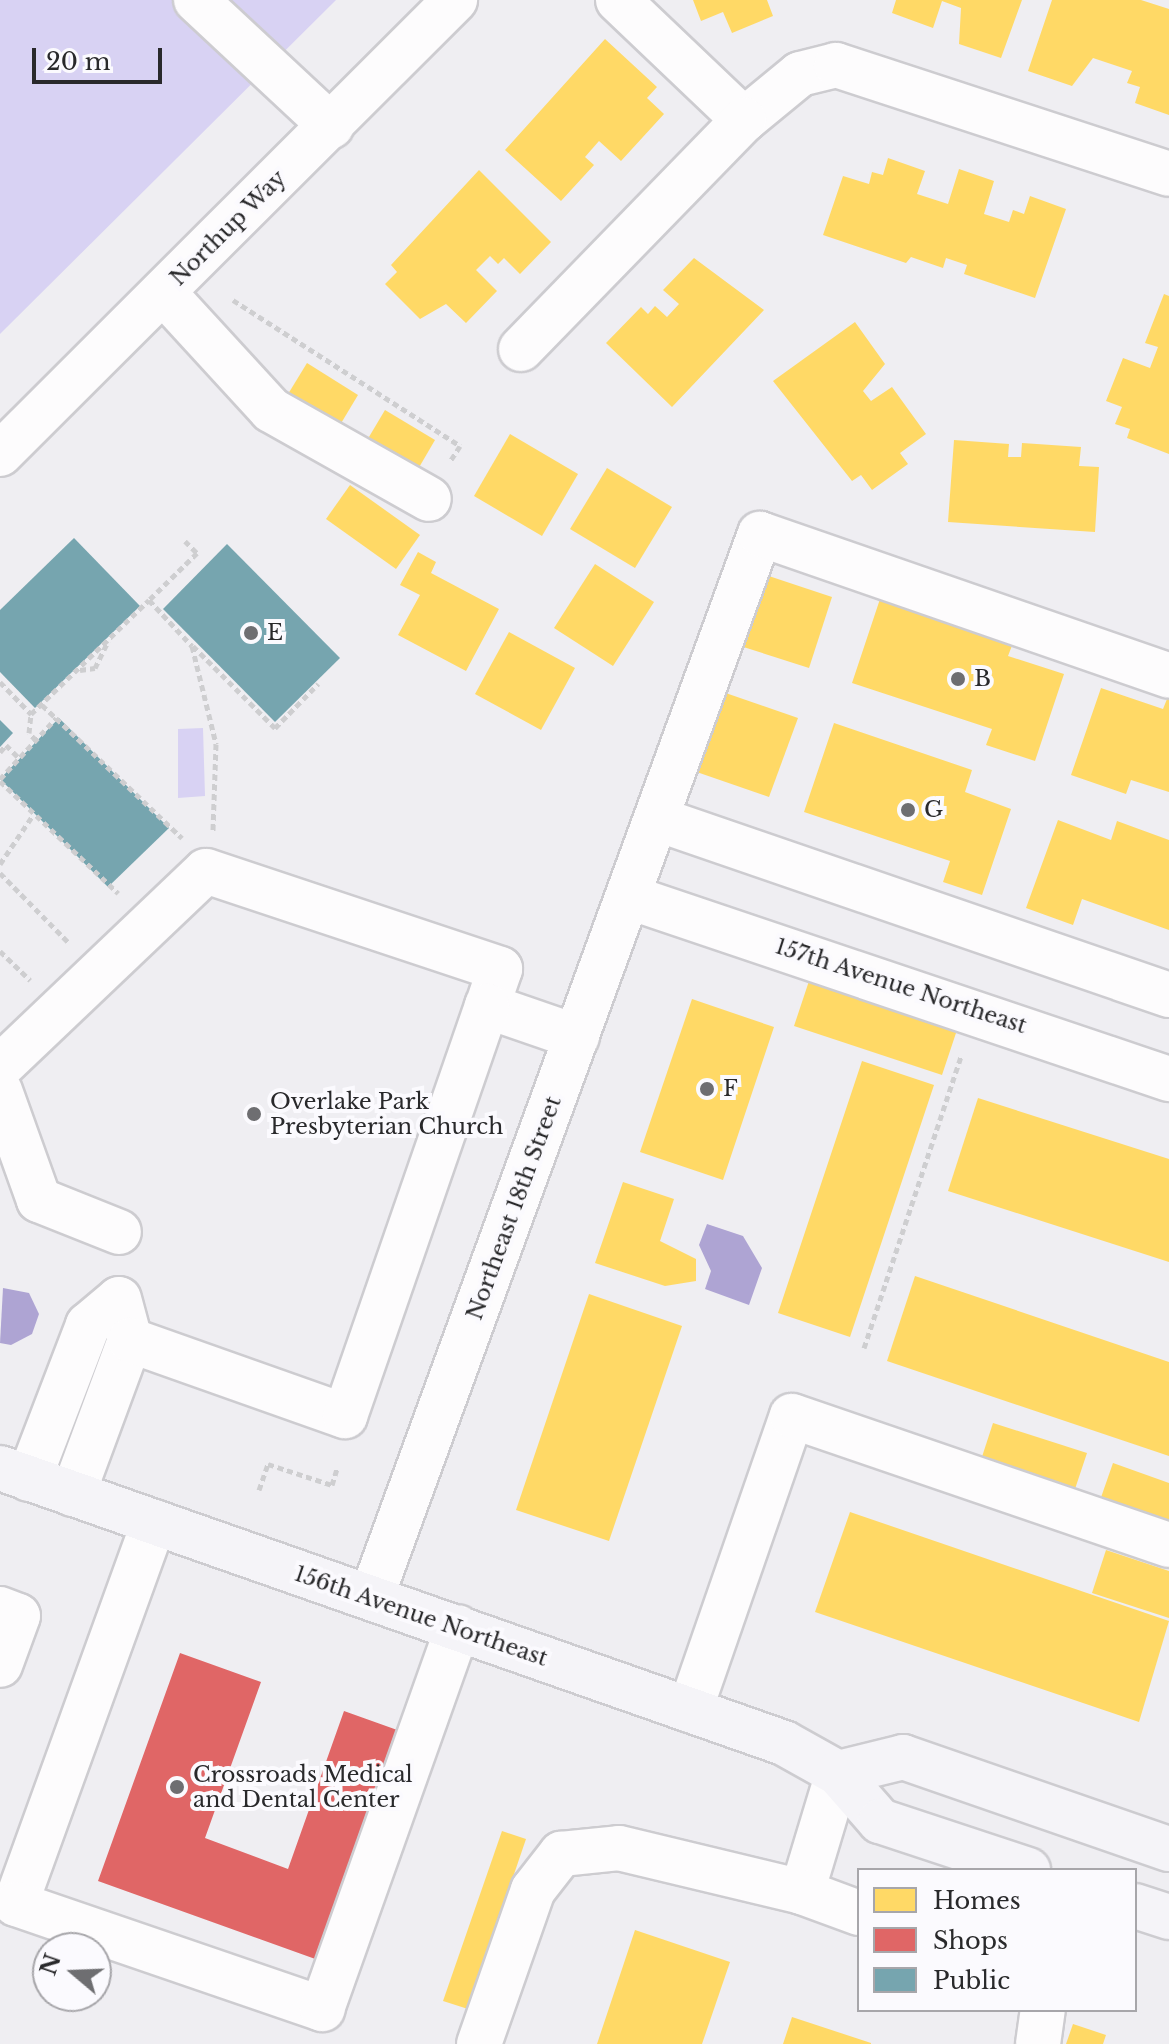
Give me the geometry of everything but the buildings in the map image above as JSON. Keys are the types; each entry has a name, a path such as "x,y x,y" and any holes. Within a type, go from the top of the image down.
{"main road":[{"name":"156th Avenue Northeast","path":"14,1474 784,1743 838,1773 880,1821 1022,1868"},
{"path":"838,1773 903,1757 1169,1849"},
{"path":"1137,1907 1169,1917"}],"street":[{"path":"196,0 331,126"},
{"name":"Northup Way","path":"0,454 455,0"},
{"path":"618,0 744,120"},
{"path":"521,349 744,120 800,74 836,65 1169,174"},
{"path":"163,292 271,410 429,499"},
{"name":"Northeast 18th Street","path":"371,1598 577,1037 632,898 760,534 1169,676"},
{"path":"660,820 1169,995"},
{"path":"0,1067 206,871 500,969 345,1416 124,1319 88,1325 14,1474"},
{"name":"157th Avenue Northeast","path":"632,898 977,1009 1169,1079"},
{"path":"487,1006 577,1037"},
{"path":"0,1091 39,1200 119,1232"},
{"path":"73,1494 124,1319"},
{"path":"690,1710 792,1416 1169,1545"},
{"path":"154,1522 16,1904 322,2009 458,1628"},
{"path":"0,1609 18,1616 0,1665"},
{"path":"802,1892 838,1773"},
{"path":"479,2044 533,1890 561,1854 619,1848 802,1892 857,1912"},
{"path":"1038,2044 1043,2012"}],"path":[{"path":"232,299 460,446 429,499"},
{"path":"36,740 29,733 31,714 197,553 185,541"},
{"path":"149,600 275,728 318,684"},
{"path":"79,669 95,668 108,640"},
{"path":"192,646 217,758 219,798 206,871"},
{"path":"0,682 31,714"},
{"path":"42,705 190,846 206,871"},
{"path":"56,718 0,780 114,890"},
{"path":"0,752 6,745 19,758"},
{"path":"0,864 33,815"},
{"path":"0,873 73,946"},
{"path":"0,951 34,984"},
{"path":"864,1348 977,1009"},
{"path":"259,1490 268,1464 332,1485 337,1469"}],"shaded area":[{"path":"0,0 336,0 0,334"},
{"path":"203,728 205,796 178,798 178,729"},
{"path":"707,1224 743,1236 762,1268 749,1305 705,1289 711,1271 699,1245"},
{"path":"3,1288 29,1293 39,1314 32,1334 11,1345 0,1343"}],"place":[{"name":"E","path":"251,633"},
{"name":"B","path":"958,679"},
{"name":"G","path":"908,810"},
{"name":"F","path":"707,1089"},
{"name":"Overlake Park Presbyterian Church","path":"254,1114"},
{"name":"Crossroads Medical and Dental Center","path":"177,1787"}]}
